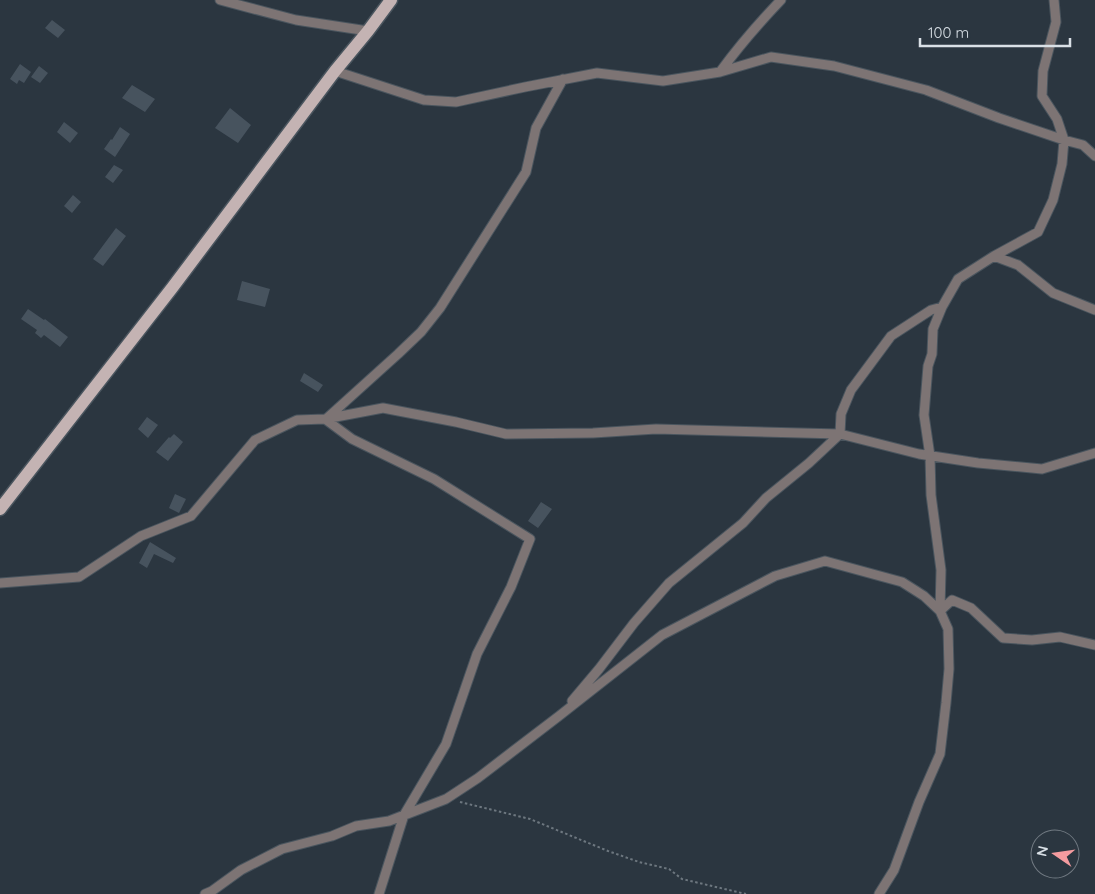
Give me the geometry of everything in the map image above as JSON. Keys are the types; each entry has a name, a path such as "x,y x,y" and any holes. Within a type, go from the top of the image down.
{"main road":[{"path":"0,509 172,288 335,71 391,0"}],"street":[{"path":"220,0 296,20 368,31"},
{"path":"720,72 737,48 781,0"},
{"path":"879,894 894,870 919,802 940,754 946,703 949,669 948,629 940,610 941,570 931,495 930,456 924,415 928,366 932,354 933,329 942,307 958,279 994,256 1038,232 1053,200 1062,164 1064,140 1057,119 1042,96 1043,71 1056,22 1054,0"},
{"path":"335,71 424,100 456,102 598,73 663,81 720,72 771,57 834,66 926,90 999,118 1083,145 1095,156"},
{"path":"326,419 416,337 440,308 526,172 536,128 563,79"},
{"path":"994,256 1018,265 1053,293 1095,310"},
{"path":"559,716 668,583 743,523 766,498 809,463 840,434 841,414 851,390 891,336 931,310 942,307"},
{"path":"0,584 79,577 141,536 190,516 255,440 297,420 326,419 383,408 506,434 593,433 656,428 840,434 930,456 978,463 1042,468 1095,453"},
{"path":"326,419 352,439 434,479 530,539 511,587 477,654 446,744 404,815 379,894"},
{"path":"205,894 241,870 282,849 332,836 356,826 389,821 446,799 478,778 662,635 775,576 825,561 902,582 924,596 940,610"},
{"path":"940,610 952,600 970,608 1003,638 1032,640 1060,637 1095,645"}],"path":[{"path":"446,799 530,819 616,854 669,869 682,879 746,894"}],"building":[{"path":"52,20 65,30 58,38 45,28"},
{"path":"20,64 31,72 24,83 19,80 17,84 10,79"},
{"path":"39,66 48,73 40,83 31,77"},
{"path":"132,85 155,99 145,112 122,98"},
{"path":"230,108 251,125 238,143 215,128"},
{"path":"64,122 78,133 70,143 57,132"},
{"path":"120,127 130,134 115,157 104,149"},
{"path":"114,165 123,170 113,183 105,177"},
{"path":"73,195 81,202 72,213 64,206"},
{"path":"116,228 126,236 103,266 93,259"},
{"path":"242,281 270,289 265,307 237,300"},
{"path":"28,309 45,319 68,337 60,347 44,335 41,338 35,333 37,330 21,319"},
{"path":"304,373 323,385 318,392 300,381"},
{"path":"147,417 158,425 148,438 138,429"},
{"path":"174,434 183,442 168,461 156,452"},
{"path":"175,494 186,499 179,513 169,508"},
{"path":"541,502 552,509 538,528 528,521"},
{"path":"150,542 176,558 173,563 154,554 147,568 139,563"}]}
